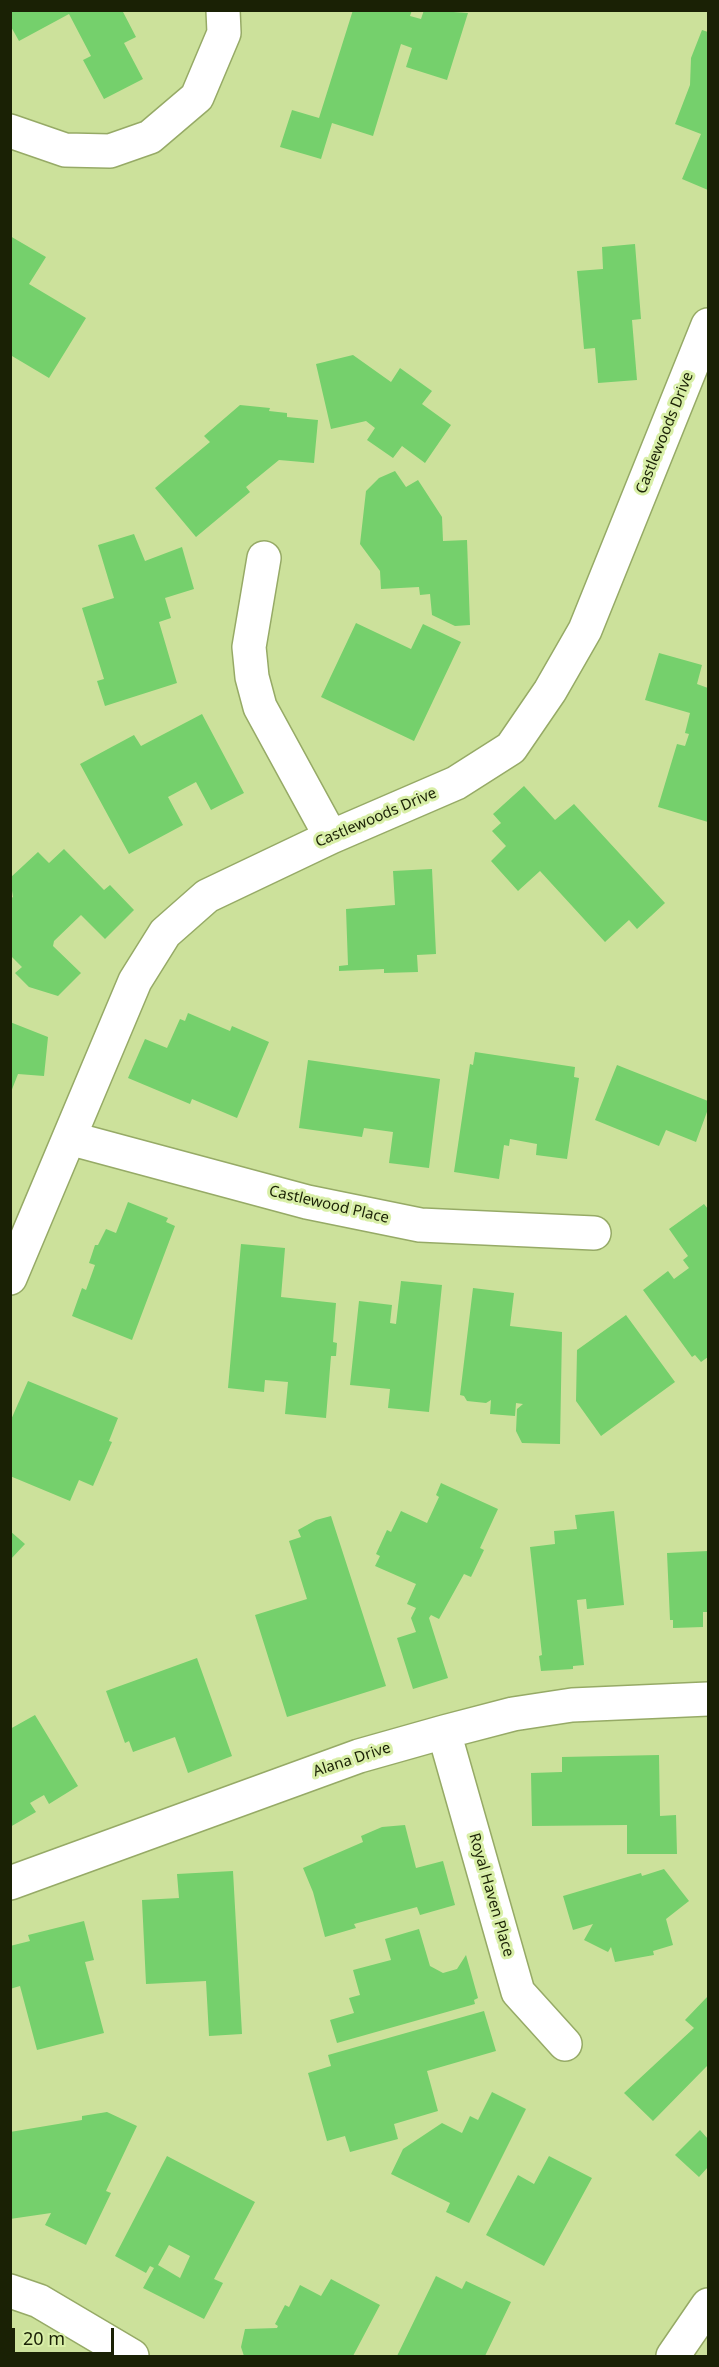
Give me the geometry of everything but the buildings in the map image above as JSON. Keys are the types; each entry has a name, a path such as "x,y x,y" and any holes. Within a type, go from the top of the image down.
{"street":[{"path":"10,131 65,150 110,151 150,137 197,97 224,33 223,10"},
{"name":"Castlewoods Drive","path":"10,1278 135,981 165,933 207,896 331,837 456,783 511,748 550,691 585,630 708,325"},
{"path":"264,558 249,647 252,677 260,707 331,837"},
{"name":"Castlewood Place","path":"69,1138 307,1202 420,1225 526,1232 594,1233"},
{"name":"Alana Drive","path":"10,1883 349,1760 444,1731 513,1714 573,1705 708,1700"},
{"name":"Royal Haven Place","path":"444,1731 518,1992 565,2044"},
{"path":"10,2291 39,2301 132,2356"},
{"path":"673,2356 708,2305"}]}
